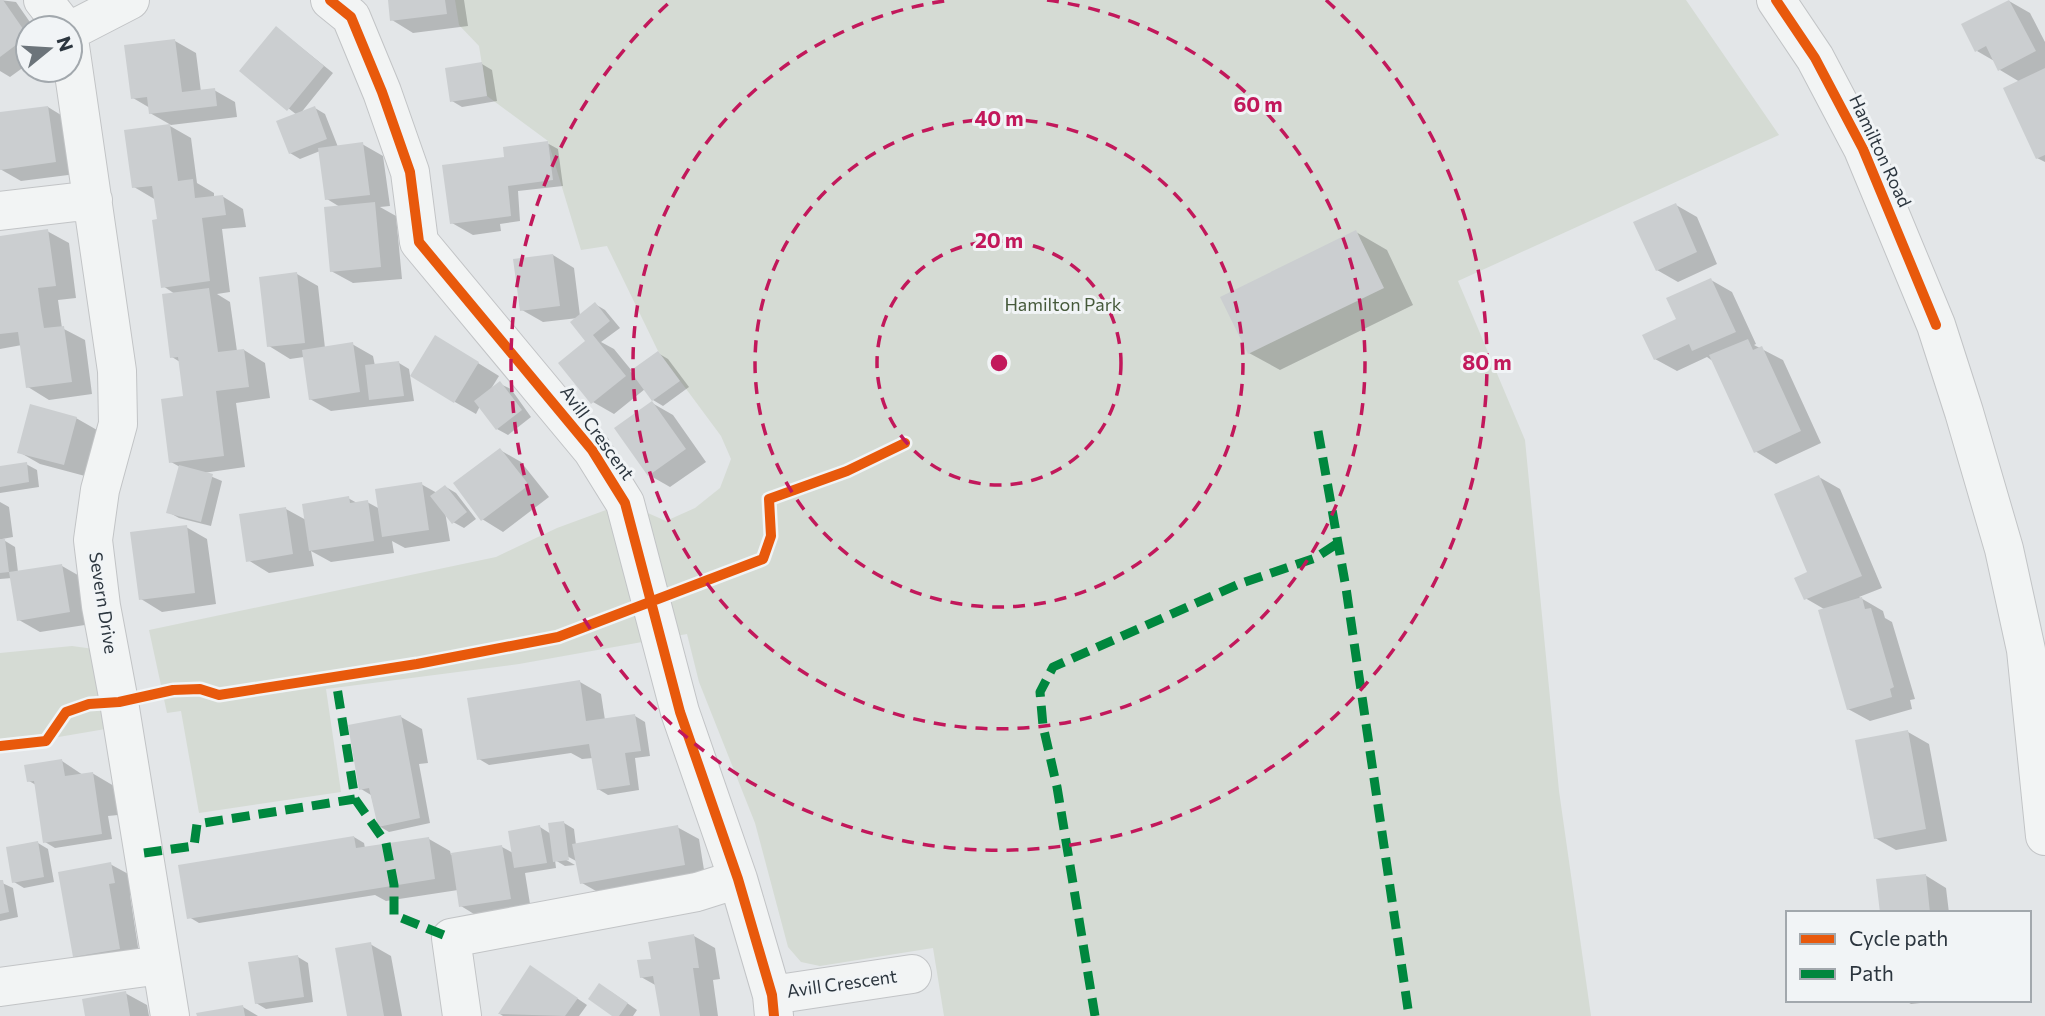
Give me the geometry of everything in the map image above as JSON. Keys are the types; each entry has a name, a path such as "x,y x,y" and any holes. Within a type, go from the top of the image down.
{"street":[{"path":"43,0 54,14"},
{"path":"84,24 130,0"},
{"name":"Avill Crescent","path":"330,0 351,17 382,92 410,172 419,242 584,441 625,503 680,712 738,879 773,1005 912,974"},
{"name":"Hamilton Road","path":"1776,0 1815,58 1863,149 1936,325 1964,412 2004,549 2026,650 2045,836"},
{"name":"Severn Drive","path":"76,84 117,371 117,424 100,490 93,540 101,606 120,702 170,1016"},
{"path":"0,211 93,200"},
{"path":"462,1016 451,938 697,892 738,879"},
{"path":"0,986 161,965"}],"green space":[{"name":"Hamilton Park","path":"455,0 1686,0 1779,135 1458,281 1525,440 1559,791 1591,1016 944,1016 933,948 820,966 801,962 788,947 755,823 699,682 687,634 519,664 326,689 341,792 199,813 181,711 167,713 149,630 496,557 557,528 625,503 666,521 695,508 720,488 731,459 721,436 658,351 607,246 581,250 548,141 487,96 479,46 459,25"},
{"path":"72,646 109,651 123,726 0,747 0,653"}],"building":[{"path":"0,0 3,0 14,16 14,46 0,57"},
{"path":"388,0 445,0 447,14 390,21"},
{"path":"2009,0 2036,51 1998,71 1986,46 1975,52 1961,24"},
{"path":"276,26 324,66 287,111 239,71"},
{"path":"175,39 182,92 215,88 217,106 149,114 147,97 131,99 124,45"},
{"path":"482,62 487,96 450,102 445,68"},
{"path":"2045,68 2045,155 2036,159 2003,88"},
{"path":"48,106 56,162 0,170 0,112"},
{"path":"315,106 327,139 289,154 276,121"},
{"path":"170,124 178,181 193,179 195,198 223,195 226,215 202,218 210,281 161,288 152,220 157,219 152,186 132,188 124,130"},
{"path":"548,141 553,180 508,186 511,216 450,224 442,165 504,157 503,147"},
{"path":"363,142 370,195 325,200 318,148"},
{"path":"375,202 381,267 330,272 324,207"},
{"path":"1676,203 1697,252 1656,271 1633,222"},
{"path":"48,229 56,286 38,288 41,310 44,328 64,326 72,382 26,388 18,332 0,334 0,236"},
{"path":"1356,230 1384,288 1248,354 1220,297"},
{"path":"553,254 560,306 520,311 513,259"},
{"path":"297,272 305,343 267,347 259,277"},
{"path":"1711,278 1736,332 1692,351 1689,344 1654,360 1642,335 1676,319 1666,298"},
{"path":"209,288 218,352 244,349 249,387 216,391 224,456 169,463 161,399 183,396 178,357 170,358 162,294"},
{"path":"595,302 610,321 593,335 626,376 591,404 558,363 585,341 570,322"},
{"path":"435,335 479,362 454,403 410,376"},
{"path":"1748,339 1753,350 1762,346 1801,431 1754,453 1709,355"},
{"path":"353,342 360,392 309,400 302,350"},
{"path":"658,351 680,381 652,401 630,371"},
{"path":"399,361 404,396 369,400 365,365"},
{"path":"500,381 522,410 496,430 474,401"},
{"path":"652,401 686,449 648,476 614,428"},
{"path":"30,404 77,417 64,465 17,453"},
{"path":"500,448 529,485 481,521 453,483"},
{"path":"27,462 29,482 0,487 0,466"},
{"path":"179,465 213,474 201,522 166,513"},
{"path":"1819,475 1862,576 1804,600 1794,578 1807,572 1774,494"},
{"path":"422,482 429,530 382,537 375,489"},
{"path":"445,485 467,512 452,524 430,496"},
{"path":"349,496 350,503 368,500 374,541 309,551 302,504"},
{"path":"286,507 293,554 246,562 239,514"},
{"path":"187,525 195,593 139,600 130,532"},
{"path":"0,539 5,539 9,572 0,573"},
{"path":"62,564 70,612 17,621 9,572"},
{"path":"1862,597 1865,609 1871,608 1894,687 1890,689 1892,697 1847,710 1818,610"},
{"path":"580,680 586,721 635,714 641,751 625,753 630,785 597,790 589,744 477,760 467,698"},
{"path":"401,715 420,818 378,827 369,788 359,790 348,725"},
{"path":"1908,730 1926,829 1874,839 1855,740"},
{"path":"62,759 65,776 93,772 102,834 43,843 34,781 27,782 24,765"},
{"path":"564,821 569,860 553,862 548,823"},
{"path":"540,825 547,863 514,868 508,831"},
{"path":"678,825 685,865 580,884 572,844"},
{"path":"354,836 356,848 429,837 435,879 187,919 178,865"},
{"path":"38,841 44,877 12,883 6,847"},
{"path":"502,845 511,899 459,907 451,853"},
{"path":"111,862 115,883 109,884 120,949 73,957 58,872"},
{"path":"1926,874 1930,911 1880,911 1876,879"},
{"path":"0,880 3,880 9,912 0,914"},
{"path":"694,934 699,968 693,968 700,1016 660,1016 653,976 640,978 637,960 651,959 648,942"},
{"path":"371,942 384,1016 347,1016 335,948"},
{"path":"298,955 304,997 255,1004 248,962"},
{"path":"530,965 578,998 565,1016 498,1014"},
{"path":"599,983 628,1003 619,1016 612,1016 588,999"},
{"path":"126,991 130,1016 85,1016 82,999"},
{"path":"243,1005 245,1016 197,1016 196,1013"}],"marked path":[{"path":"1318,431 1346,588 1409,1016"},
{"path":"1095,1016 1057,787 1043,726 1040,692 1053,667 1239,584 1315,558 1338,543"},
{"path":"144,853 194,846 197,824 355,799 335,675"},
{"path":"355,799 386,843 394,885 394,915 451,938"}],"cycle path":[{"path":"330,0 351,17 382,92 410,172 419,242 592,450 625,503 680,712 738,879 772,995 774,1016"},
{"path":"1776,0 1815,58 1863,149 1936,325"},
{"path":"0,746 46,741 66,712 89,704 119,702 173,690 200,689 219,695 417,664 558,637 763,559 771,536 769,499 847,471 905,443"}]}
